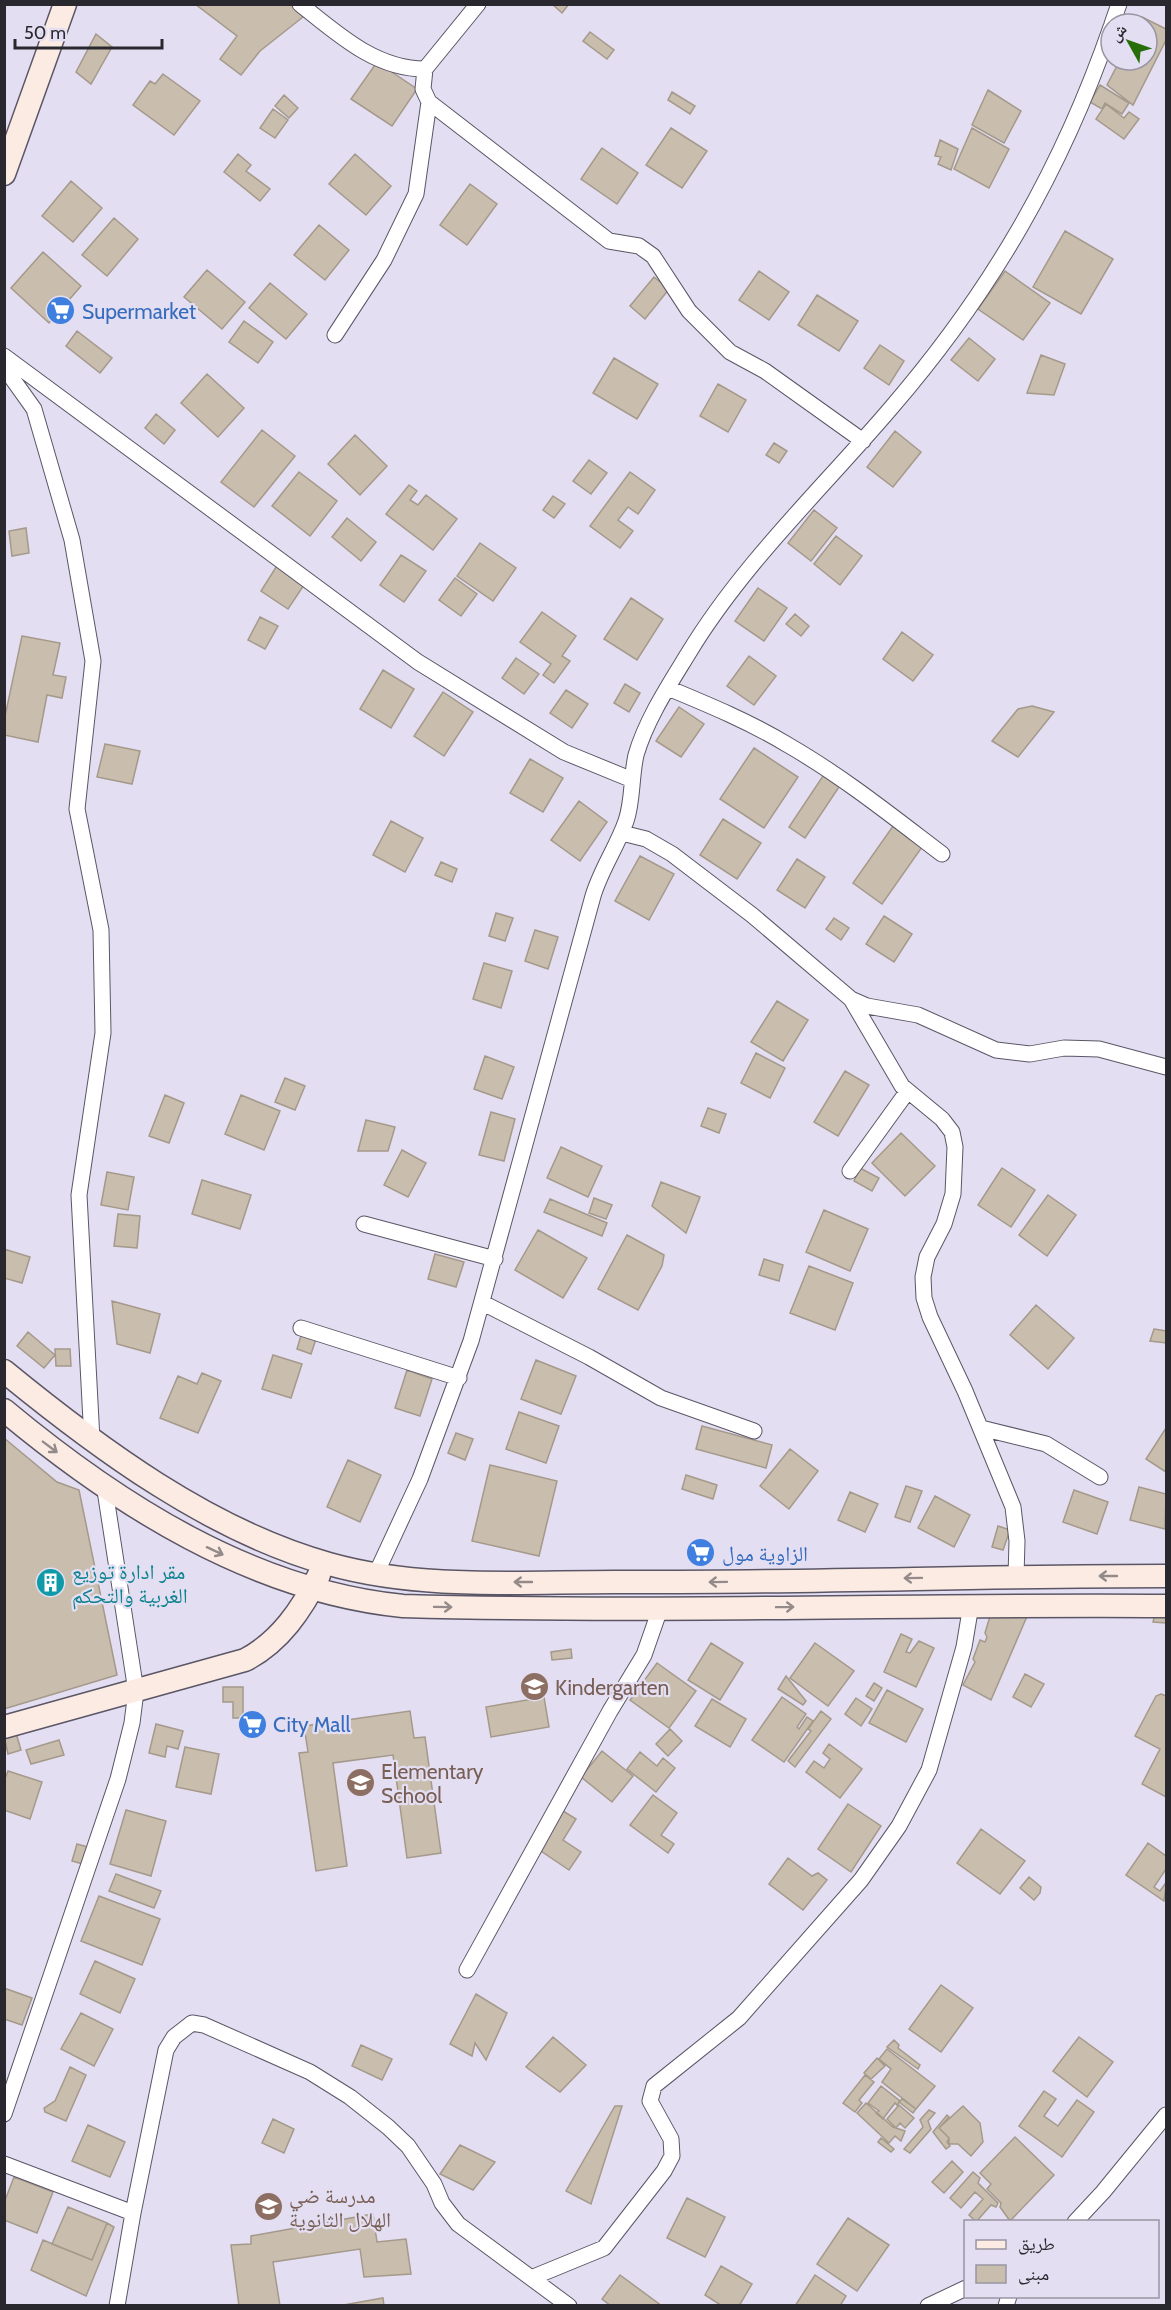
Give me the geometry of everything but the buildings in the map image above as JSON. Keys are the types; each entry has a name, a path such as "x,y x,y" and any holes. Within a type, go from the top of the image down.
{"main road":[{"path":"4,174 65,4"},
{"path":"4,1371 92,1440 220,1520 325,1563 375,1576 498,1583 688,1583 1167,1575"},
{"path":"4,1410 40,1440 104,1484 207,1547 248,1566 313,1588 371,1603 403,1606 660,1609 971,1605 1167,1606"},
{"path":"4,1727 235,1664 258,1654 280,1634 313,1588 325,1563"},
{"path":"403,1606 406,1578"}],"street":[{"path":"300,4 363,52 405,69 425,69"},
{"path":"478,4 425,69 423,89 429,102 609,241 639,246 653,256 689,311 730,351 765,371 863,441"},
{"path":"375,1576 420,1479 459,1378 483,1303 593,896 606,860 622,833 628,816 630,779 638,750 668,688 709,620 733,589 863,441 950,334 1028,216 1070,131 1099,58"},
{"path":"334,335 384,260 416,194 429,102"},
{"path":"4,356 418,662 564,752 630,779"},
{"path":"4,367 34,409 72,540 93,661 77,809 101,930 103,1033 79,1195 92,1440"},
{"path":"668,688 722,710 788,744 850,785 942,854"},
{"path":"622,833 646,838 666,849 752,915 850,999 907,1092 948,1125 954,1139 953,1194 944,1224 927,1257 923,1277 924,1298 930,1317 981,1428 1015,1515 1016,1576"},
{"path":"850,999 867,1006 918,1015 996,1050 1022,1054 1064,1048 1098,1049 1167,1067"},
{"path":"850,1171 907,1092"},
{"path":"364,1224 495,1259"},
{"path":"483,1303 589,1357 661,1398 754,1431"},
{"path":"301,1328 459,1378"},
{"path":"981,1428 1046,1444 1100,1477"},
{"path":"4,2114 108,1811 132,1723 136,1691 104,1484"},
{"path":"531,2278 604,2248 664,2171 672,2156 671,2139 650,2101 654,2086 739,2018 861,1880 899,1826 929,1770 964,1647 971,1605"},
{"path":"468,1970 609,1711 644,1655 660,1609"},
{"path":"117,2306 132,2213 166,2050 184,2028 192,2024 204,2025 310,2072 350,2097 408,2146 434,2184 442,2203 458,2224 569,2306"},
{"path":"1077,2220 1167,2115"},
{"path":"4,2164 132,2213"},
{"path":"928,2306 964,2289"}],"place":[{"name":"Supermarket","path":"61,311"},
{"name":"الزاوية مول","path":"701,1553"},
{"name":"مقر ادارة توزيع الغربية والتحكم","path":"51,1583"},
{"name":"Kindergarten","path":"534,1687"},
{"name":"City Mall","path":"252,1724"},
{"name":"Elementary School","path":"360,1783"},
{"name":"مدرسة ضي الهلال الثانوية","path":"268,2207"}]}
